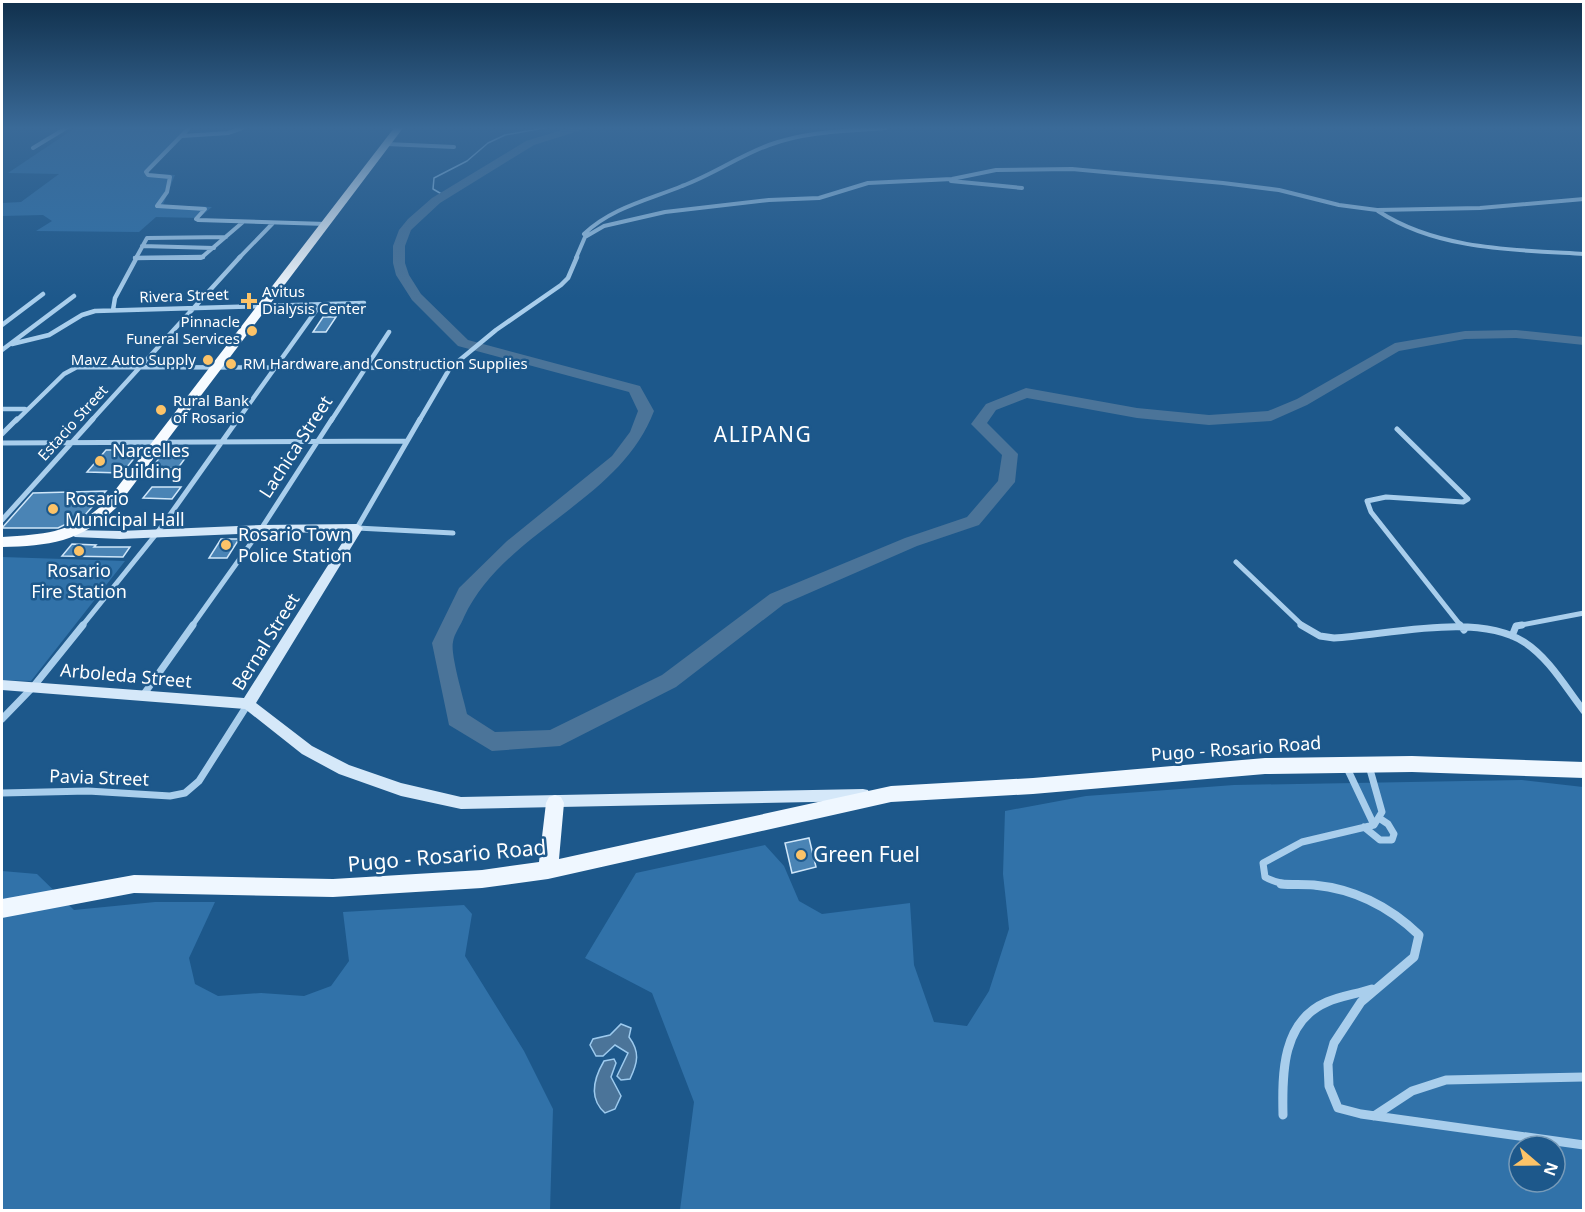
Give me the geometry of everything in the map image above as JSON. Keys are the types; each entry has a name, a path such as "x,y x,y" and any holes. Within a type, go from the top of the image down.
{"highway":[{"path":"2,542 62,538 89,526 111,505 356,185"}],"main road":[{"path":"75,533 93,535 357,528"},
{"name":"Bernal Street","path":"248,704 357,528"},
{"name":"Arboleda Street","path":"2,685 144,694 248,704"},
{"name":"Pugo - Rosario Road","path":"248,704 307,749 356,776 404,792 460,803 555,803 891,794 1033,786 1265,766 1368,764 1584,770"},
{"name":"Pugo - Rosario Road","path":"2,909 82,892 134,884 333,888 482,879 548,870 891,794"},
{"path":"548,870 555,803"}],"street":[{"path":"168,185 167,192 157,206 205,208 196,219 326,224"},
{"path":"585,237 589,229 606,218 686,185"},
{"path":"585,237 604,226 650,214 769,200 819,198 866,185"},
{"path":"993,185 1022,188"},
{"path":"1225,185 1279,190 1339,205 1377,210 1480,208 1584,199"},
{"path":"1377,210 1395,224 1430,235 1523,250 1584,254"},
{"path":"135,258 198,259 243,222"},
{"name":"Estacio Street","path":"2,520 192,308 273,223"},
{"path":"113,310 115,298 146,239 153,236 226,237"},
{"name":"Bernal Street","path":"357,528 450,368 496,330 561,285 568,278 585,237"},
{"path":"142,246 214,248"},
{"path":"2,325 43,294"},
{"path":"2,350 74,296"},
{"name":"Rivera Street","path":"12,344 50,335 89,312 364,303"},
{"path":"2,719 33,687 157,533 320,305"},
{"name":"Lachica Street","path":"144,694 261,529 316,441 389,332"},
{"path":"2,434 64,374 72,369 86,366 450,368"},
{"path":"2,409 25,410"},
{"path":"1397,429 1468,499 1462,502 1386,497 1367,501 1384,529 1464,630"},
{"path":"2,443 407,441"},
{"path":"357,528 453,532"},
{"path":"1236,562 1304,627 1325,637 1464,630 1512,636 1522,640 1538,655 1584,711"},
{"path":"1512,636 1516,626 1584,613"},
{"name":"Bernal Street","path":"194,787 248,704"},
{"path":"1345,764 1376,821 1391,827 1394,834 1392,840 1385,842 1376,839 1364,827"},
{"path":"1368,764 1382,812 1376,821 1364,827 1304,841 1278,851 1263,863 1265,877 1277,886 1315,885 1343,891 1375,902 1402,917 1419,935 1414,957 1386,976 1349,1013 1326,1064 1329,1095 1338,1108 1374,1116 1584,1145"},
{"name":"Pavia Street","path":"2,793 88,791 170,796 185,793 194,787"},
{"path":"1283,1115 1285,1061 1288,1045 1296,1027 1325,1003 1372,989"},
{"path":"1374,1116 1399,1096 1427,1083 1449,1078 1584,1077"}],"shaded area":[{"path":"45,185 171,185 163,205 212,207 199,218 156,217 139,232 36,231 52,221 43,215 2,216 2,203 21,202"},
{"path":"2,557 125,561 31,681 2,680"},
{"path":"1522,780 1583,787 1583,1210 680,1210 694,1102 652,993 585,958 636,873 765,845 784,866 799,901 822,914 910,903 914,965 934,1022 967,1026 989,991 1009,929 1003,874 1005,811 1086,796 1234,785"},
{"path":"2,871 37,874 74,910 155,902 215,902 189,958 195,984 218,996 261,993 304,996 331,986 349,961 343,912 464,905 472,914 465,956 524,1051 553,1109 550,1210 2,1210"},
{"path":"621,1024 631,1028 629,1037 637,1057 630,1079 621,1080 617,1076 628,1053 615,1045 603,1056 596,1056 590,1045 593,1039 610,1035"},
{"path":"614,1059 616,1063 611,1077 621,1096 615,1109 605,1113 596,1101 595,1081 604,1061"}],"building":[{"path":"323,317 336,317 326,332 313,332"},
{"name":"Narcelles Building","path":"106,450 141,450 122,473 87,472"},
{"path":"160,457 186,457 178,468 152,468"},
{"path":"152,487 181,487 172,499 143,498"},
{"name":"Rosario Municipal Hall","path":"106,491 85,515 58,528 2,528 33,493"},
{"name":"Rosario Town Police Station","path":"221,539 239,539 227,558 209,558"},
{"path":"72,544 96,545 94,547 130,547 123,557 62,556"},
{"name":"Green Fuel","path":"809,838 816,867 792,873 785,843"}],"waterway":[{"path":"433,185 433,189 445,196"},
{"path":"460,185 422,211 402,235 399,246 399,263 409,287 417,297 463,343 635,389 646,411 638,432 618,460 513,545 466,593 442,643 457,719 492,742 552,739 669,681 777,599 911,542 973,521 1006,482 1010,454 979,424 991,407 1026,393 1137,413 1209,420 1271,416 1302,402 1395,347 1465,335 1516,334 1584,341"}],"place":[{"name":"Avitus Dialysis Center","path":"249,301"},
{"name":"Pinnacle Funeral Services","path":"252,331"},
{"name":"Mavz Auto Supply","path":"208,360"},
{"name":"RM Hardware and Construction Supplies","path":"231,364"},
{"name":"Rural Bank of Rosario","path":"161,410"},
{"name":"Narcelles Building","path":"100,461"},
{"name":"Rosario Municipal Hall","path":"53,509"},
{"name":"Rosario Town Police Station","path":"226,545"},
{"name":"Rosario Fire Station","path":"79,551"},
{"name":"Green Fuel","path":"801,855"}],"district":[{"name":"ALIPANG","path":"763,435"}]}
